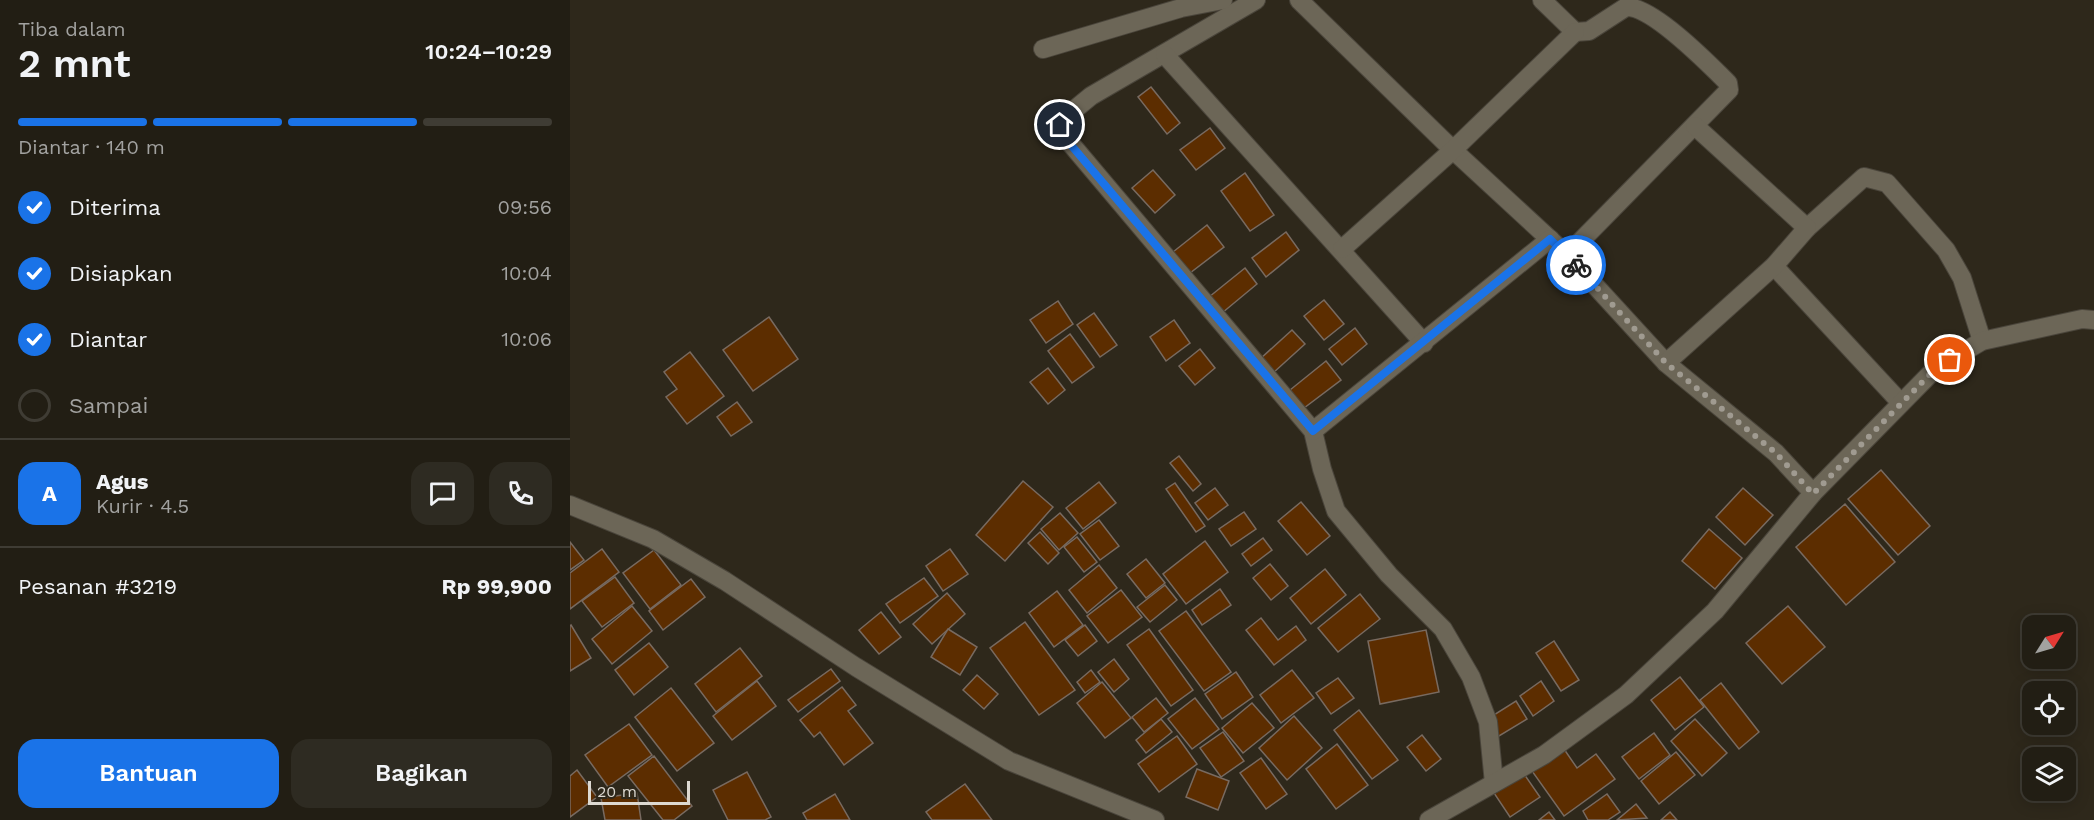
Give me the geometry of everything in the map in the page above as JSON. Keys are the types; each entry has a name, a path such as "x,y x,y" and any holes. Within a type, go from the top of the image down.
{"street":[{"path":"1043,49 1181,8 1223,0"},
{"path":"1256,0 1091,96 1063,119 1060,132 1313,431 1322,469 1336,511 1389,575 1443,629 1471,677 1488,722 1494,783"},
{"path":"1299,0 1453,150 1567,255 1666,363 1776,453 1813,494"},
{"path":"1542,0 1575,32"},
{"path":"1342,249 1453,150 1575,32 1589,31 1626,7 1633,7 1690,45 1728,84 1729,90 1567,255"},
{"path":"1165,55 1342,249 1424,343"},
{"path":"1695,126 1807,228"},
{"path":"1666,363 1774,266 1807,228 1864,177 1887,183 1946,250 1962,278 1982,341"},
{"path":"1313,431 1550,239"},
{"path":"1774,266 1901,403"},
{"path":"1429,820 1544,755 1626,695 1715,611 1813,494 1935,369 1982,341 2082,319 2094,320"},
{"path":"570,505 587,510 664,544 856,667 1009,761 1155,820"}],"building":[{"path":"1151,87 1180,123 1167,134 1138,97"},
{"path":"1210,128 1225,148 1196,170 1180,150"},
{"path":"1153,170 1175,195 1155,213 1132,188"},
{"path":"1245,173 1274,215 1250,231 1221,191"},
{"path":"1207,225 1224,247 1190,273 1173,252"},
{"path":"1286,232 1299,250 1266,277 1252,258"},
{"path":"1245,268 1257,284 1222,313 1209,297"},
{"path":"1324,300 1344,324 1324,340 1304,316"},
{"path":"1058,301 1073,324 1046,343 1030,320"},
{"path":"1094,313 1117,345 1100,357 1077,325"},
{"path":"769,317 798,359 753,391 723,350"},
{"path":"1174,320 1190,343 1166,361 1150,337"},
{"path":"1355,328 1367,344 1342,365 1329,349"},
{"path":"1292,330 1305,344 1273,373 1260,359"},
{"path":"1070,334 1094,367 1072,383 1048,351"},
{"path":"1200,349 1215,368 1195,385 1179,366"},
{"path":"690,352 724,396 687,424 666,397 677,389 664,372"},
{"path":"1326,361 1341,380 1304,408 1290,390"},
{"path":"1048,368 1065,390 1048,404 1030,382"},
{"path":"737,402 752,422 731,436 717,417"},
{"path":"1179,456 1201,484 1193,491 1170,463"},
{"path":"1881,470 1930,526 1898,555 1848,499"},
{"path":"1023,481 1053,507 1005,561 976,535"},
{"path":"1099,482 1116,503 1083,529 1066,508"},
{"path":"1175,483 1205,526 1196,532 1166,489"},
{"path":"1215,488 1228,505 1208,520 1195,503"},
{"path":"1743,488 1773,515 1745,545 1716,517"},
{"path":"1301,502 1330,536 1307,555 1278,521"},
{"path":"1845,504 1895,562 1846,605 1796,547"},
{"path":"1244,512 1256,529 1231,546 1219,529"},
{"path":"1060,513 1078,533 1059,550 1041,529"},
{"path":"1099,520 1119,546 1100,560 1080,534"},
{"path":"1709,529 1742,558 1715,589 1682,561"},
{"path":"1040,532 1059,553 1048,564 1028,543"},
{"path":"1077,537 1097,562 1084,572 1064,547"},
{"path":"1263,538 1272,550 1251,566 1242,554"},
{"path":"1205,541 1228,572 1186,604 1163,574"},
{"path":"570,542 584,560 570,570"},
{"path":"602,549 619,572 570,609 570,573"},
{"path":"950,549 968,574 943,591 926,566"},
{"path":"654,550 681,585 650,609 623,573"},
{"path":"1146,559 1165,583 1146,598 1127,574"},
{"path":"1270,564 1288,586 1271,600 1253,578"},
{"path":"1099,565 1117,588 1087,613 1069,590"},
{"path":"1325,569 1346,595 1311,624 1290,598"},
{"path":"615,577 634,603 602,627 582,601"},
{"path":"924,578 938,596 900,623 886,604"},
{"path":"691,579 705,597 663,630 649,611"},
{"path":"1165,585 1177,600 1150,622 1137,607"},
{"path":"1220,589 1231,605 1202,625 1192,610"},
{"path":"1121,590 1142,617 1108,643 1087,616"},
{"path":"1057,591 1083,625 1054,647 1029,613"},
{"path":"947,593 965,614 932,644 913,624"},
{"path":"1360,594 1380,619 1338,652 1318,628"},
{"path":"632,606 652,631 612,664 592,639"},
{"path":"1788,606 1825,647 1782,684 1746,643"},
{"path":"1186,611 1231,672 1204,691 1159,631"},
{"path":"881,612 901,637 879,654 859,630"},
{"path":"1261,618 1278,640 1296,626 1306,640 1274,665 1246,630"},
{"path":"1025,622 1075,690 1039,715 990,648"},
{"path":"1085,625 1097,641 1078,656 1065,640"},
{"path":"570,626 591,658 570,671"},
{"path":"948,629 977,647 960,675 931,657"},
{"path":"1149,629 1193,690 1171,706 1127,645"},
{"path":"1426,630 1439,692 1380,704 1368,641"},
{"path":"1554,641 1579,680 1561,691 1536,653"},
{"path":"649,643 668,667 634,695 615,670"},
{"path":"740,648 762,676 716,712 695,684"},
{"path":"1114,659 1129,679 1114,692 1098,672"},
{"path":"831,669 840,681 798,712 788,700"},
{"path":"1091,670 1100,682 1085,693 1077,682"},
{"path":"1292,670 1314,698 1281,723 1260,695"},
{"path":"1236,672 1253,697 1222,719 1205,694"},
{"path":"977,675 998,694 984,709 963,690"},
{"path":"1680,677 1704,707 1675,730 1651,700"},
{"path":"1338,678 1354,698 1331,714 1316,693"},
{"path":"757,681 776,706 732,740 713,716"},
{"path":"1541,681 1554,701 1533,716 1520,696"},
{"path":"1102,682 1131,718 1105,738 1077,703"},
{"path":"1721,683 1759,732 1739,749 1700,700"},
{"path":"842,687 856,705 848,711 873,743 844,765 820,732 814,737 800,720"},
{"path":"671,688 714,743 677,771 635,717"},
{"path":"1156,698 1168,713 1144,732 1132,717"},
{"path":"1195,698 1219,729 1192,749 1168,719"},
{"path":"1516,701 1527,719 1499,736 1489,718"},
{"path":"1252,703 1274,728 1243,753 1222,728"},
{"path":"1359,710 1398,760 1372,779 1334,730"},
{"path":"1294,716 1322,748 1287,780 1259,748"},
{"path":"1161,719 1172,732 1146,753 1136,740"},
{"path":"1695,719 1727,753 1702,776 1671,741"},
{"path":"629,724 652,755 608,787 585,755"},
{"path":"1223,732 1244,761 1221,777 1200,748"},
{"path":"1654,733 1670,755 1639,779 1622,757"},
{"path":"1422,735 1441,759 1426,771 1407,747"},
{"path":"1177,736 1197,764 1159,792 1138,764"},
{"path":"1337,744 1368,785 1336,809 1306,769"},
{"path":"1564,749 1577,768 1596,754 1615,779 1564,816 1532,771"},
{"path":"1676,752 1695,775 1659,804 1641,781"},
{"path":"654,756 692,806 674,820 663,820 628,776"},
{"path":"1261,758 1287,794 1266,809 1240,773"},
{"path":"1197,769 1229,781 1218,810 1186,797"},
{"path":"577,770 597,797 570,817 570,776"},
{"path":"747,772 771,817 765,820 728,820 713,790"},
{"path":"1524,774 1540,797 1510,817 1494,793"},
{"path":"965,784 992,820 932,820 926,812"},
{"path":"637,793 641,820 605,820 601,798"},
{"path":"835,794 850,820 807,820 803,813"},
{"path":"1607,794 1620,812 1608,820 1588,820 1583,811"},
{"path":"1636,804 1647,818 1617,820"},
{"path":"1549,812 1555,820 1539,820"},
{"path":"1670,812 1677,820 1661,820"}],"way so far":[{"path":"1576,265 1666,363 1720,411 1776,453 1813,494 1935,369 1950,360"}],"route":[{"path":"1060,125 1060,132 1313,431 1550,239 1576,265"}]}
